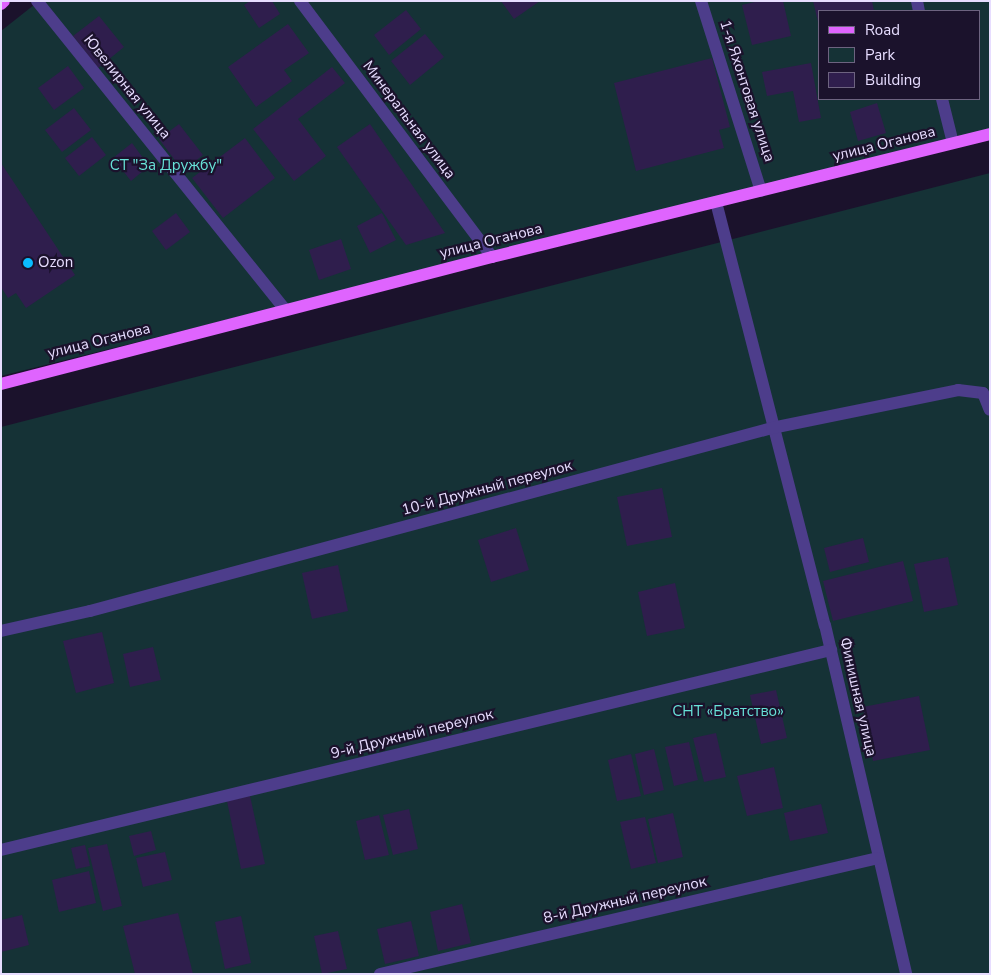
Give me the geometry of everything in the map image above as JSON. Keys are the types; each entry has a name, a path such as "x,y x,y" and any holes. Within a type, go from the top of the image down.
{"main road":[{"name":"улица Оганова","path":"1,384 492,257 990,134"}],"street":[{"name":"Ювелирная улица","path":"37,1 285,310"},
{"name":"Минеральная улица","path":"300,1 492,257"},
{"name":"1-я Яхонтовая улица","path":"701,1 761,192"},
{"path":"942,100 953,143"},
{"name":"Финишная улица","path":"716,202 772,428 831,650 906,974"},
{"name":"10-й Дружный переулок","path":"1,631 90,611 772,428 958,390 983,393 990,410"},
{"name":"9-й Дружный переулок","path":"1,850 831,650"},
{"name":"8-й Дружный переулок","path":"380,974 878,858"}],"green space":[{"name":"СТ \"За Дружбу\"","path":"39,1 990,1 990,130 1,376 1,31"},
{"name":"СНТ «Братство»","path":"990,173 990,974 1,974 1,427"}],"building":[{"path":"250,1 272,1 280,14 259,28 244,5"},
{"path":"501,1 540,1 514,19"},
{"path":"759,1 783,1 791,36 752,45 742,5"},
{"path":"813,1 872,1 874,10 818,10 818,22"},
{"path":"406,10 421,29 389,55 374,35"},
{"path":"99,16 124,47 98,68 73,36"},
{"path":"288,24 309,53 284,70 292,81 256,107 228,67"},
{"path":"425,34 444,57 410,85 391,61"},
{"path":"712,58 730,127 719,130 724,148 636,171 614,83"},
{"path":"811,63 821,118 799,122 793,91 767,96 762,72"},
{"path":"68,66 84,88 54,110 38,88"},
{"path":"332,67 345,83 298,119 326,156 294,181 253,129"},
{"path":"877,103 886,133 858,141 850,112"},
{"path":"74,108 91,130 62,152 45,130"},
{"path":"179,124 203,155 183,171 159,139"},
{"path":"370,124 445,233 406,245 337,147"},
{"path":"92,137 106,155 79,176 65,158"},
{"path":"245,138 275,178 223,218 192,178"},
{"path":"132,143 149,166 131,181 113,158"},
{"path":"1,163 75,275 26,308 16,293 8,298 1,287"},
{"path":"176,213 190,232 166,250 152,231"},
{"path":"382,213 396,240 370,253 357,226"},
{"path":"341,239 351,269 319,280 309,250"},
{"path":"662,488 672,537 627,546 617,497"},
{"path":"516,528 529,570 491,582 478,540"},
{"path":"863,538 869,562 830,572 824,548"},
{"path":"948,557 958,605 924,612 914,564"},
{"path":"903,561 913,601 833,621 823,581"},
{"path":"338,565 348,611 312,619 302,573"},
{"path":"675,583 685,628 647,636 638,592"},
{"path":"102,632 114,683 76,693 63,641"},
{"path":"153,647 161,680 130,687 123,654"},
{"path":"776,690 787,738 761,744 750,695"},
{"path":"919,696 930,750 873,761 863,707"},
{"path":"716,733 726,777 704,782 693,738"},
{"path":"689,742 698,780 674,786 665,747"},
{"path":"654,749 664,790 644,795 635,754"},
{"path":"631,754 641,796 617,801 608,760"},
{"path":"774,767 783,808 747,816 737,776"},
{"path":"250,796 265,864 241,869 227,801"},
{"path":"821,804 828,833 790,841 784,813"},
{"path":"409,809 418,849 393,855 383,815"},
{"path":"673,813 683,857 658,863 648,819"},
{"path":"379,815 389,855 365,860 356,821"},
{"path":"645,817 656,863 631,869 620,822"},
{"path":"151,831 156,850 134,856 129,836"},
{"path":"107,844 122,906 103,911 88,848"},
{"path":"85,845 90,866 76,869 71,848"},
{"path":"165,852 172,880 143,887 136,858"},
{"path":"89,871 96,903 59,912 52,880"},
{"path":"462,904 471,943 438,951 430,912"},
{"path":"178,913 193,974 135,974 123,926"},
{"path":"22,915 29,945 1,952 1,920"},
{"path":"241,916 251,963 225,969 215,922"},
{"path":"411,921 419,956 385,964 377,929"},
{"path":"338,931 347,969 322,974 314,936"}],"place":[{"name":"Ozon","path":"28,263"}]}
